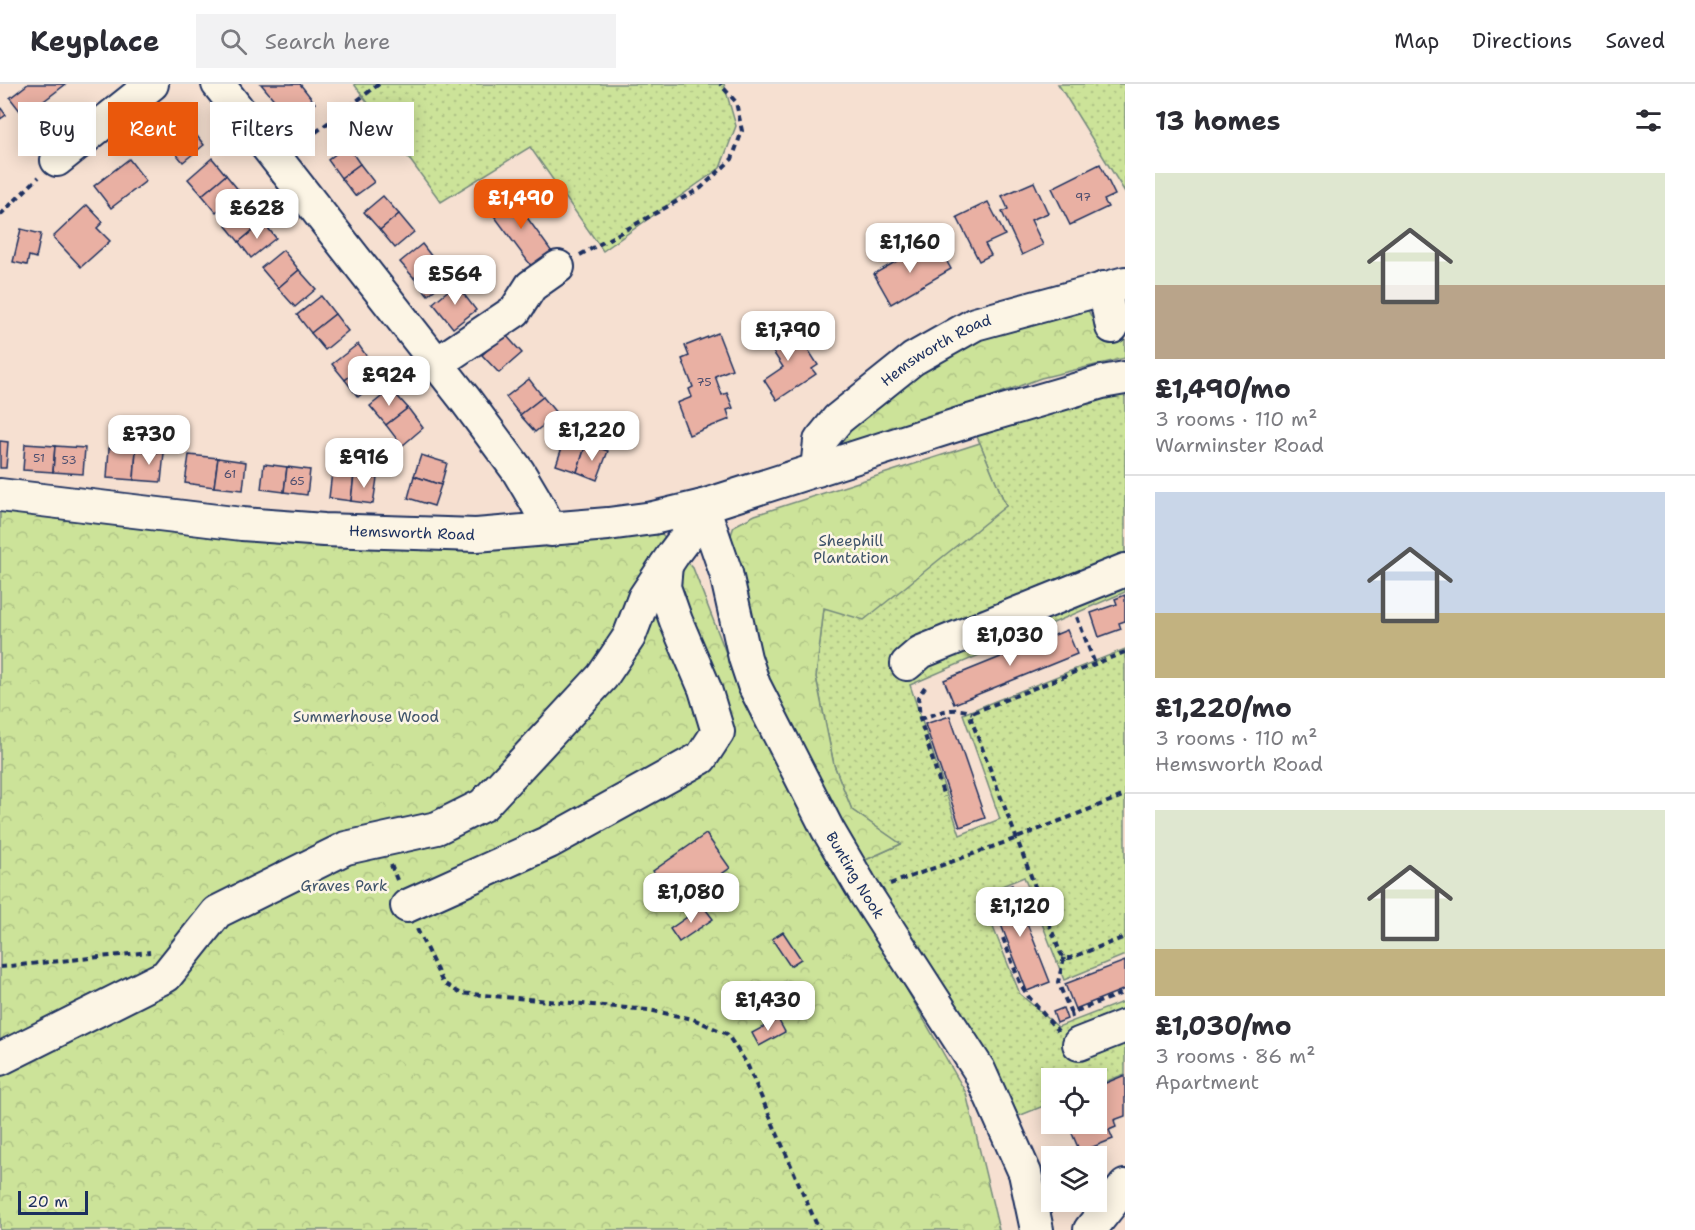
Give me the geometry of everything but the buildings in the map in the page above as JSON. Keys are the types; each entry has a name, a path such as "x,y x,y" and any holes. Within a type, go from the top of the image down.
{"street":[{"path":"57,160 152,84"},
{"path":"218,84 518,471 550,530"},
{"path":"436,364 515,311 531,286 558,267"},
{"name":"Hemsworth Road","path":"817,470 820,441 838,419 913,359 975,324 1115,286 1112,327"},
{"name":"Hemsworth Road","path":"0,495 242,524 324,530 476,535 550,530 705,512 817,470 1101,382 1125,378"},
{"path":"0,1059 165,976 217,912 346,848 437,828 483,804 602,676 628,637 644,598 705,512"},
{"name":"Bunting Nook","path":"705,512 726,573 740,638 754,685 828,830 865,893 979,1070 1025,1173 1037,1230"},
{"path":"407,906 549,842 701,758 718,732 705,689 664,587 666,565"},
{"path":"917,674 921,652 1125,570"},
{"path":"1079,1044 1125,1026"},
{"path":"1090,1230 1125,1186"}],"path":[{"path":"278,162 379,84"},
{"path":"558,267 701,188 732,159 742,131 736,102 720,84"},
{"path":"0,215 57,160"},
{"path":"1085,612 1076,615 1095,664"},
{"path":"920,719 950,709 962,709 972,713 1125,652"},
{"path":"917,674 920,719 944,797"},
{"path":"972,713 971,719 1064,958 1058,982 1071,1013"},
{"path":"865,893 1017,838 1125,795"},
{"path":"1064,958 1070,958 1125,937"},
{"path":"1003,938 1020,983 1028,996 1060,1033 1079,1044"},
{"path":"0,967 187,948"},
{"path":"460,993 649,1010 693,1018 727,1034 747,1064 819,1230"}],"green space":[{"path":"354,84 724,84 736,126 720,168 603,251 530,147 441,202 407,156 414,156 414,102 367,102"},
{"path":"1058,84 1125,84 1125,192 1065,95"},
{"path":"1084,302 1103,340 1125,334 1125,358 1041,378 822,459 834,431 927,362 1004,325"},
{"path":"1125,389 1125,592 910,685 960,835 1000,819 963,714 1125,649 1125,955 1064,980 1024,877 980,895 1020,994 1058,1027 1125,1001 1125,1074 1107,1081 1107,1068 1041,1068 1041,1107 1011,1119 861,862 901,844 852,810 834,765 816,677 824,607 1006,506 976,434"},
{"name":"Sheephill Plantation","path":"980,443 1006,506 864,620 824,608 816,677 834,765 852,810 901,844 861,862 761,686 726,550 734,526 755,515"},
{"name":"Graves Park","path":"0,509 450,551 662,534 693,568 752,720 966,1093 999,1230 0,1230"}],"park label":[{"name":"Summerhouse Wood","path":"366,717"}]}
